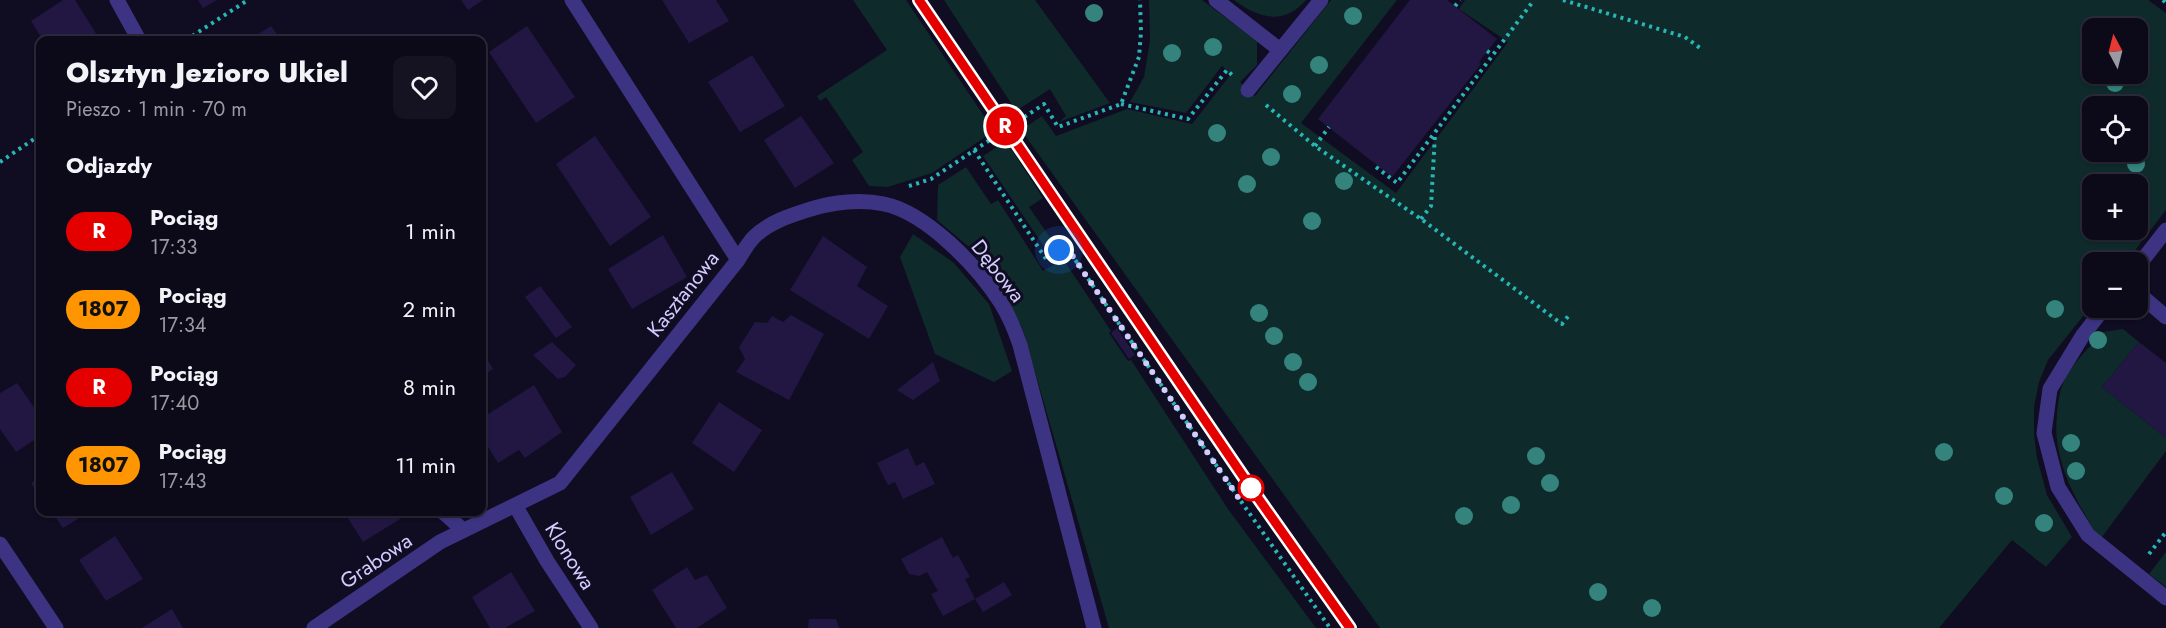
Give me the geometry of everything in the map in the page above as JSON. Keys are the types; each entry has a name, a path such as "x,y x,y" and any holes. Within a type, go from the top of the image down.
{"street":[{"path":"117,0 137,36"},
{"name":"Kasztanowa","path":"463,530 560,483 738,260 572,0"},
{"path":"1216,0 1280,50"},
{"path":"1248,90 1321,0"},
{"name":"Dębowa","path":"738,260 754,237 794,214 818,207 864,202 884,204 915,218 969,263 1001,303 1013,325 1020,345 1094,628"},
{"path":"2148,253 2166,230"},
{"path":"2148,302 2166,317"},
{"path":"2096,318 2083,335 2050,389 2044,434 2058,487 2088,535 2166,598"},
{"name":"Klonowa","path":"515,505 547,561 591,628"},
{"path":"447,516 463,530"},
{"name":"Grabowa","path":"314,628 440,542 463,530"},
{"path":"0,544 56,628"}],"path":[{"path":"192,36 248,0"},
{"path":"1121,104 1139,57 1140,0"},
{"path":"1455,6 1460,0"},
{"path":"1376,167 1397,183 1534,0"},
{"path":"1563,0 1685,37 1700,48"},
{"path":"1487,51 1492,56"},
{"path":"902,188 931,179 1044,104 1058,127 1121,104 1188,119 1227,70"},
{"path":"1292,127 1562,324 1570,314"},
{"path":"1315,146 1329,128"},
{"path":"1421,219 1431,206 1435,133"},
{"path":"0,162 36,138"},
{"path":"974,150 1046,259 1065,245 1244,507 1330,628"}],"green space":[{"path":"853,0 906,0 994,131 932,173 888,187 869,186 852,160 863,152 826,97 820,101 817,96 887,50"},
{"path":"944,0 1035,0 1110,103 1059,122 1066,116 1050,89 1016,111"},
{"path":"1149,0 1202,0 1257,41 1257,65 1240,82 1255,96 1331,0 1397,0 1301,123 1396,193 1508,42 1459,9 1465,0 2148,0 2166,13 2166,210 2148,233 2148,174 2082,174 2082,240 2143,240 2134,252 2082,252 2082,318 2048,360 2039,382 2034,407 2037,458 2047,495 2072,537 2046,567 2012,540 1939,628 1380,628 1021,130 1042,116 1056,136 1127,109 1192,124 1231,74 1222,66 1186,113 1130,102 1144,77 1150,40"},
{"path":"1234,0 1306,0 1289,14 1271,16 1252,11"},
{"path":"1006,141 1043,198 1029,207 1056,246 1047,251 983,156"},
{"path":"966,167 991,204 998,200 1043,271 1063,259 1111,331 1109,333 1128,361 1131,360 1228,509 1316,628 1109,628 1022,327 997,285 969,247 937,220 938,185"},
{"path":"913,234 954,263 989,304 1012,371 994,382 935,354 900,257"},
{"path":"2123,329 2139,342 2102,387 2166,438 2166,451 2102,537 2096,534 2066,477 2058,446 2057,410 2063,383 2076,362 2103,332"},
{"path":"2166,552 2166,587 2149,574"}],"building":[{"path":"63,0 75,0 98,36 40,36 31,21"},
{"path":"198,0 217,0 203,8"},
{"path":"461,0 483,0 468,10"},
{"path":"662,0 716,0 729,21 689,43"},
{"path":"1410,0 1447,0 1497,39 1479,62 1481,64 1392,177 1318,119"},
{"path":"271,26 278,36 255,36"},
{"path":"527,26 575,97 536,123 489,52"},
{"path":"752,55 785,106 740,132 708,82"},
{"path":"801,116 834,163 795,188 764,140"},
{"path":"595,136 651,217 610,246 556,164"},
{"path":"663,235 687,277 632,309 608,269"},
{"path":"823,236 867,267 857,286 888,306 869,339 790,290"},
{"path":"540,286 572,327 556,338 525,297"},
{"path":"791,315 824,334 789,400 736,372 745,359 739,347 755,322 767,323 772,316 783,322"},
{"path":"1117,328 1135,355 1129,359 1111,333"},
{"path":"552,342 576,365 565,377 558,379 533,355"},
{"path":"2139,342 2166,363 2166,438 2102,387"},
{"path":"486,357 493,369 486,373"},
{"path":"933,362 940,381 913,400 897,390"},
{"path":"17,383 36,410 36,439 16,452 0,429 0,393"},
{"path":"534,385 562,432 525,458 519,450 498,463 486,444 486,415"},
{"path":"719,402 762,430 734,472 692,443"},
{"path":"908,448 916,466 924,462 935,484 903,499 895,482 888,485 877,463"},
{"path":"672,472 694,509 651,535 630,497"},
{"path":"36,480 36,490 31,483"},
{"path":"55,516 82,516 63,528"},
{"path":"347,516 405,516 363,542"},
{"path":"115,536 143,579 106,601 79,560"},
{"path":"942,537 953,558 958,555 970,577 965,579 975,599 943,616 931,594 938,591 927,572 919,576 909,574 901,559"},
{"path":"687,567 695,580 707,575 727,608 697,628 676,628 652,590"},
{"path":"511,572 535,611 505,628 490,628 472,597"},
{"path":"1004,582 1012,595 983,612 975,599"},
{"path":"172,609 183,628 142,628"},
{"path":"809,619 836,619 839,628 808,628"}],"railway":[{"path":"919,0 1350,628"}],"train":[{"name":"R","path":"919,0 1251,488 1350,628"}],"route":[{"path":"1059,250 1065,245 1238,497 1251,488"}]}
